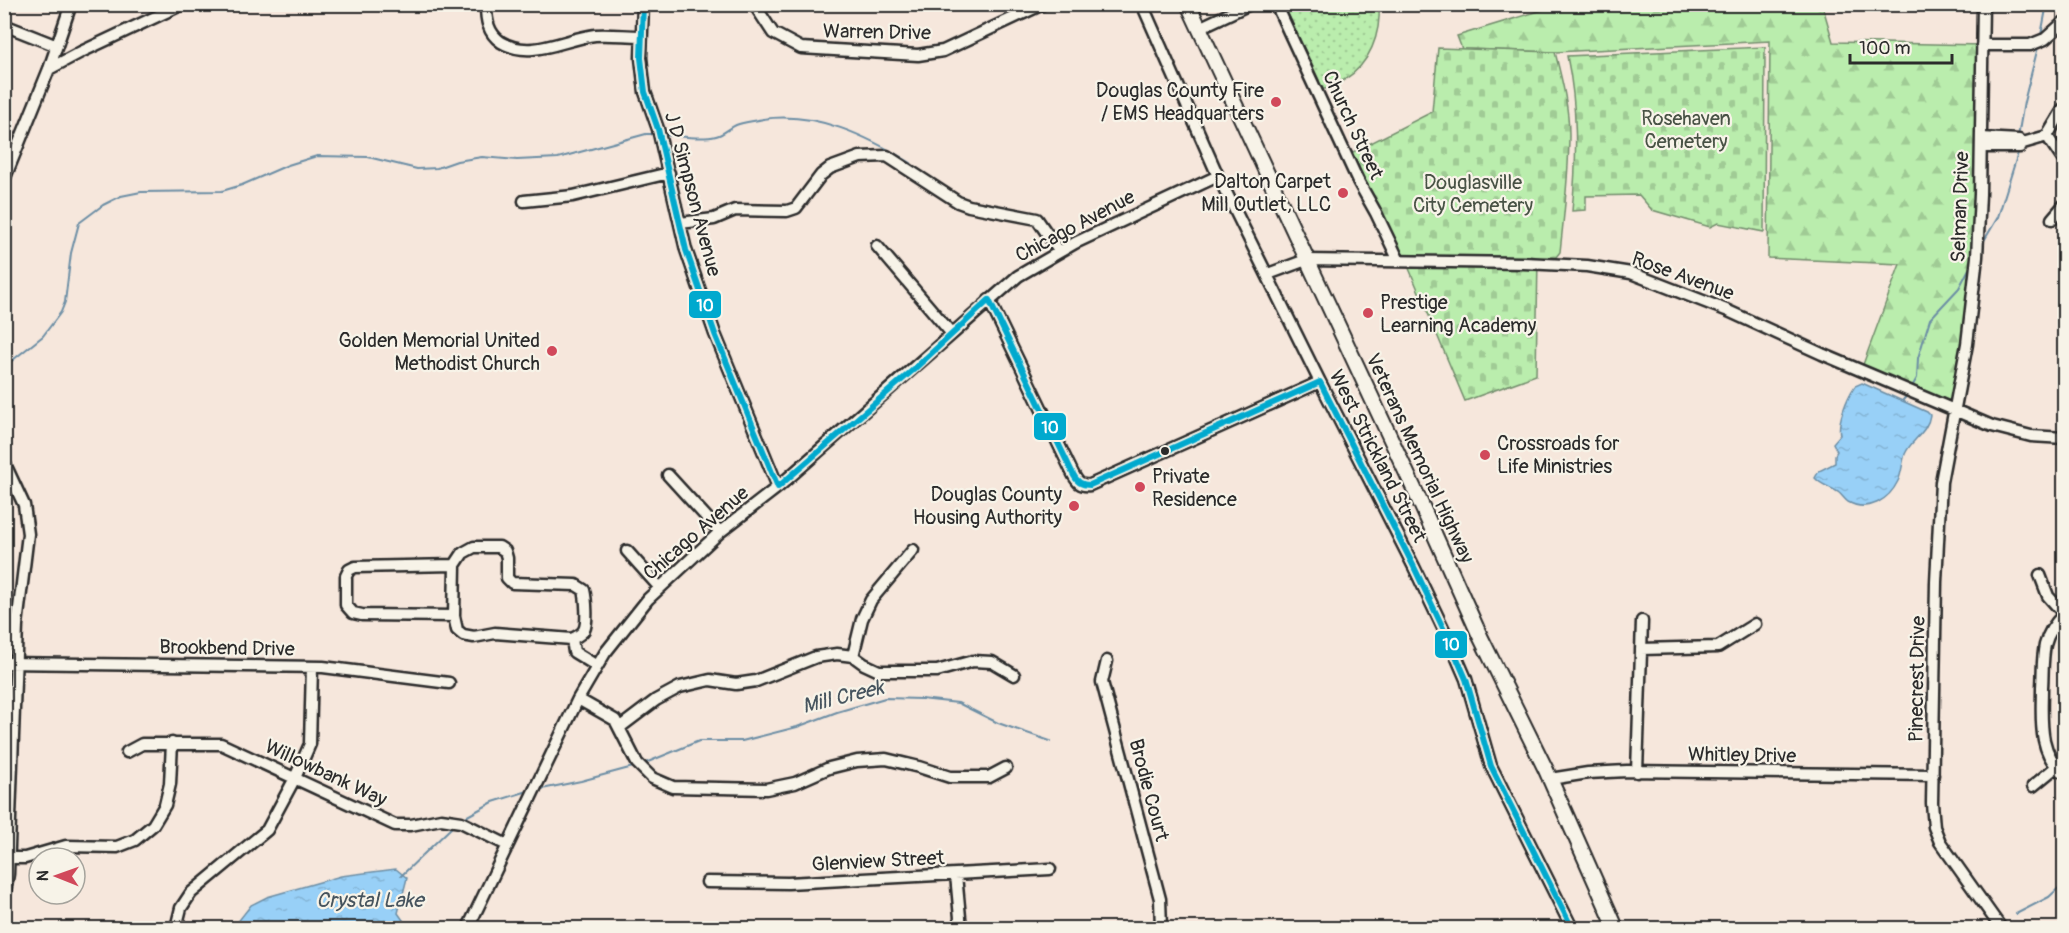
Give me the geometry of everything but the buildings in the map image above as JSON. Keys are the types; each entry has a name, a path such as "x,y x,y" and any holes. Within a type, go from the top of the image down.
{"main road":[{"name":"Veterans Memorial Highway","path":"1188,4 1416,493 1475,625 1550,780 1616,928"}],"street":[{"path":"4,180 57,46 71,4"},
{"path":"48,69 183,4"},
{"name":"J D Simpson Avenue","path":"643,4 640,58 645,92 658,129 686,250 715,334 778,487"},
{"name":"Warren Drive","path":"754,4 773,33 801,48 918,55 943,51 1043,4"},
{"name":"West Strickland Street","path":"1142,4 1218,176 1453,649 1466,679 1491,766 1572,928"},
{"path":"1199,28 1250,4"},
{"name":"Church Street","path":"1276,4 1358,181 1399,261"},
{"name":"Selman Drive","path":"1955,410 1977,257 1983,4"},
{"path":"486,6 486,21 491,32 498,40 513,48 539,49 596,35 641,36"},
{"path":"1982,45 2030,45 2045,39 2064,22"},
{"path":"4,25 57,46"},
{"path":"1981,142 2020,147 2023,142 2047,136 2064,108"},
{"path":"2047,136 2064,161"},
{"path":"680,223 714,219 735,210 787,211 796,208 821,175 830,168 860,157 887,156 958,202 1036,219 1059,251"},
{"path":"524,201 573,196 669,172"},
{"name":"Chicago Avenue","path":"468,928 578,699 597,666 627,623 660,588 720,532 778,487 1018,276 1059,251 1218,176"},
{"path":"2052,219 2064,205"},
{"path":"877,246 952,334"},
{"name":"Rose Avenue","path":"1268,274 1306,260 1524,263 1587,266 1631,273 1726,310 1822,354 1955,410 2013,432 2031,436 2064,438"},
{"path":"989,300 1073,474 1078,483 1084,486 1320,382"},
{"name":"Pinecrest Drive","path":"1955,410 1941,482 1936,582 1932,811 1934,827 1940,842 2001,928"},
{"path":"4,462 24,505 28,534 18,625 10,663 4,898"},
{"path":"668,475 720,532"},
{"path":"474,547 499,547 505,551 507,578 512,583 576,585 584,590 586,597 585,629 572,639 495,633 474,637 463,635 458,630 454,616 455,565 463,553 474,547"},
{"path":"853,656 862,619 871,600 913,550"},
{"path":"627,551 660,588"},
{"path":"454,616 352,613 346,605 346,576 349,570 355,567 455,565"},
{"path":"2033,786 2060,770 2046,750 2042,731 2043,659 2053,627 2064,614 2048,596 2040,575"},
{"path":"1638,772 1642,621"},
{"path":"1641,649 1718,646 1755,624"},
{"path":"572,639 574,652 597,666"},
{"path":"619,728 656,700 680,687 710,680 736,684 756,681 816,657 837,654 853,656 879,671 937,671 973,661 992,662 1014,675"},
{"name":"Brodie Court","path":"1107,661 1102,682 1160,900 1161,928"},
{"name":"Brookbend Drive","path":"10,663 312,667 449,683"},
{"path":"176,928 181,909 191,893 267,830 295,778 310,744 312,667"},
{"path":"578,699 615,720 637,763 652,778 673,787 766,789 795,783 830,768 856,761 886,759 950,777 989,777 1006,768"},
{"path":"6,858 25,858 66,846 117,846 135,840 153,825 165,805 170,784 171,743"},
{"name":"Willowbank Way","path":"127,752 142,744 220,744 395,825 411,825 441,819 461,822 507,845"},
{"name":"Whitley Drive","path":"1550,780 1588,773 1638,772 1933,775"},
{"name":"Glenview Street","path":"707,882 788,883 1050,869"},
{"path":"956,875 961,928"}],"green space":[{"path":"1822,4 1833,42 1982,45 1977,257 1955,410 1861,370 1900,264 1768,258 1770,41 1555,52 1462,49 1457,36 1559,5"},
{"path":"1282,5 1379,5 1376,37 1361,66 1331,87 1323,89 1319,86 1319,80"},
{"name":"Rosehaven Cemetery","path":"1765,47 1764,232 1718,223 1710,227 1652,210 1639,195 1586,196 1586,210 1572,211 1576,133 1567,56"},
{"name":"Douglasville City Cemetery","path":"1438,48 1555,52 1565,94 1569,125 1567,179 1560,252 1556,257 1538,258 1536,375 1465,401 1408,266 1351,153 1432,112"}],"water":[{"path":"1862,383 1930,415 1923,431 1905,454 1894,488 1877,503 1863,506 1848,502 1838,492 1815,478 1819,471 1835,463 1837,451 1833,443 1840,435 1843,410 1855,386"},
{"name":"Crystal Lake","path":"396,869 407,878 398,913 405,923 404,928 233,928 251,905 267,897 341,876"}],"waterway":[{"path":"2041,35 2047,4"},
{"path":"2018,137 2038,47"},
{"path":"665,135 710,137 746,122 783,117 802,119 822,122 859,135 911,163"},
{"path":"4,367 43,336 61,312 65,302 71,253 79,223 103,205 121,196 141,192 222,191 317,156 368,157 417,169 437,168 457,161 482,157 517,160 558,158 646,134 654,134"},
{"path":"1982,244 1998,217 2018,153"},
{"path":"1913,385 1917,378 1918,358 1930,319 1959,288 1970,267"},
{"path":"1903,400 1909,393"},
{"name":"Mill Creek","path":"643,764 699,741 742,741 797,727 885,698 958,703 998,723 1050,741"},
{"name":"Mill Creek","path":"542,789 633,767"},
{"name":"Mill Creek","path":"462,819 493,802 528,791"},
{"name":"Mill Creek","path":"401,876 453,826"},
{"path":"2016,914 2049,897 2064,883"},
{"path":"402,926 414,928"}],"transit line":[{"name":"10","path":"643,4 641,58 645,92 658,129 686,250 715,334 778,487 912,371 989,300 1073,474 1078,481 1084,484 1090,485 1320,382 1453,649 1466,679 1491,766 1572,928"}],"place":[{"name":"Douglas County Fire / EMS Headquarters","path":"1276,102"},
{"name":"Dalton Carpet Mill Outlet, LLC","path":"1343,193"},
{"name":"Prestige Learning Academy","path":"1368,313"},
{"name":"Golden Memorial United Methodist Church","path":"552,351"},
{"name":"Crossroads for Life Ministries","path":"1485,455"},
{"name":"Private Residence","path":"1140,487"},
{"name":"Douglas County Housing Authority","path":"1074,506"}]}
